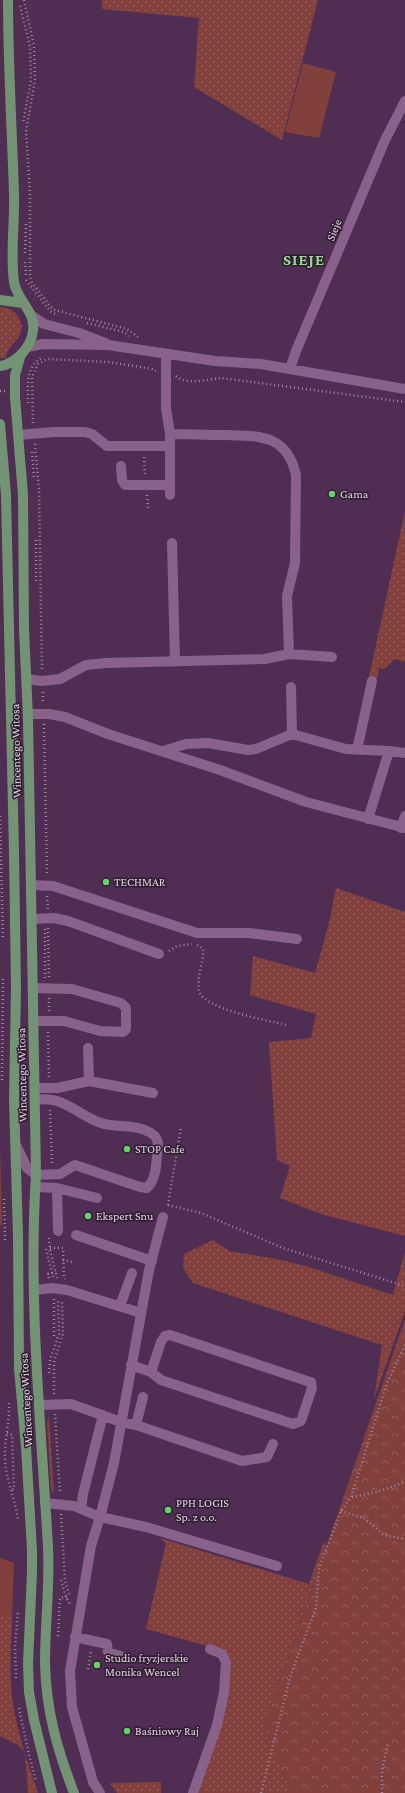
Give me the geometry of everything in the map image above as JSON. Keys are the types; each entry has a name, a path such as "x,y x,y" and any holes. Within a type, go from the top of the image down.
{"main road":[{"path":"8,0 10,130 14,194 15,288 22,303 32,316"},
{"path":"0,300 22,303"},
{"name":"Wincentego Witosa","path":"32,316 32,338 24,350 15,375 23,495 24,629 28,714 32,885 36,1175 34,1220 35,1290 49,1573 45,1663 48,1705 60,1756 74,1793"},
{"path":"0,366 13,362 24,350"},
{"name":"Wincentego Witosa","path":"0,424 6,495 16,961 15,1144 18,1242 19,1368 26,1447 32,1566 28,1664 34,1720 52,1793"}],"street":[{"name":"Sieje","path":"290,370 296,351 385,140 405,101"},
{"path":"32,316 44,324 79,333 108,345"},
{"path":"24,350 43,344 108,345 290,370 405,388"},
{"path":"166,354 166,408 170,434 170,495"},
{"path":"19,435 89,433 107,446 111,447 170,446"},
{"path":"170,434 266,438 282,447 294,465 296,475 296,564 287,596 288,654"},
{"path":"121,466 122,480 125,486 170,485"},
{"path":"172,543 175,662"},
{"path":"26,679 42,681 65,677 86,665 106,663 265,659 288,654 332,657"},
{"path":"357,750 372,681"},
{"path":"291,686 292,734"},
{"path":"28,714 44,714 65,718 108,734 220,770 306,802 368,819 403,828 405,816"},
{"path":"163,751 186,744 208,743 248,750 256,749 292,734 332,746 357,750 405,752"},
{"path":"368,819 388,751"},
{"path":"32,885 47,885 197,933 249,933 297,939"},
{"path":"32,919 48,918 68,921 159,954"},
{"path":"33,988 72,989 124,1004 126,1008 126,1029 123,1032 109,1032 71,1022 48,1020 34,1021"},
{"path":"88,1048 89,1081"},
{"path":"35,1088 64,1087 89,1081 153,1093"},
{"path":"15,1144 27,1168 36,1175 52,1175 66,1172 75,1165 140,1187 147,1188 151,1184 154,1177 158,1144 154,1134 137,1127 103,1124 91,1120 71,1107 56,1101 35,1099"},
{"path":"36,1187 57,1188 97,1198"},
{"path":"53,1232 57,1188"},
{"path":"100,1793 94,1782 72,1706 70,1671 91,1546 114,1463 141,1313 163,1217"},
{"path":"76,1236 152,1262"},
{"path":"120,1306 132,1273"},
{"path":"35,1290 56,1288 76,1292 141,1313"},
{"path":"131,1365 150,1372 167,1382 293,1424 301,1421 312,1388 311,1382 168,1335 165,1336 161,1342 150,1372"},
{"path":"136,1426 143,1397"},
{"path":"40,1405 71,1404 103,1416 245,1462 267,1457 273,1444"},
{"path":"81,1509 83,1494 103,1416"},
{"path":"45,1504 74,1506 100,1517 146,1527 277,1566"},
{"path":"75,1637 107,1644 108,1652 120,1656"},
{"path":"193,1793 217,1726 224,1692 226,1662 222,1654 210,1649"}],"path":[{"path":"20,0 30,46 31,80 22,130 26,193 25,258 27,282 50,311 58,315 124,332 138,349"},
{"path":"24,0 34,46 35,80 26,131 30,192 29,257 31,281 55,310 127,329 140,338"},
{"path":"28,382 33,365 37,360 47,355"},
{"path":"50,1088 44,714 40,648 39,490 34,434 32,377 38,364 51,358 109,362 152,369 159,373"},
{"path":"174,375 184,381 221,378 405,402"},
{"path":"159,954 165,954 182,945 192,944 201,946 203,953 199,990 205,1000 224,1009 286,1025"},
{"path":"50,1100 52,1175"},
{"path":"163,1217 168,1205 181,1127"},
{"path":"168,1205 201,1213 283,1248 405,1286"},
{"path":"53,1232 50,1248 56,1272 56,1288 54,1295 54,1336 61,1339"},
{"path":"50,1248 63,1248 64,1278 78,1283 76,1292"},
{"path":"63,1260 72,1262"},
{"path":"54,1394 54,1361 63,1334 62,1295 48,1274 56,1272"},
{"path":"261,1793 291,1674 316,1608 319,1568 341,1511 351,1498 387,1383 405,1345"},
{"path":"7,1434 12,1435 14,1489 11,1490 6,1476 4,1457 9,1400"},
{"path":"351,1498 377,1492 405,1482"},
{"path":"341,1511 364,1518 384,1535 405,1539"},
{"path":"64,1598 70,1597"},
{"path":"88,1669 93,1641"},
{"path":"382,1793 382,1770 388,1744"}],"green space":[{"path":"102,0 318,0 282,140 194,87 199,18 102,9"},
{"path":"303,63 336,72 319,138 285,132"},
{"path":"0,307 8,308 14,312 19,318 22,326 19,336 8,350 6,358 0,358"},
{"path":"405,511 405,662 395,659 384,669 379,668 377,679 369,677"},
{"path":"336,888 405,912 405,1236 321,1214 280,1198 290,1166 277,1160 269,1042 311,1038 316,1014 250,995 253,956 315,973 329,923"},
{"path":"0,1147 2,1225 0,1225"},
{"path":"213,1240 229,1251 277,1259 306,1266 393,1295 405,1251 405,1311 374,1399 382,1345 193,1283 183,1268 184,1254"},
{"path":"405,1319 405,1793 292,1793 264,1727"},
{"path":"49,1417 54,1494 51,1489 47,1422"},
{"path":"160,1538 309,1584 323,1543 327,1544 264,1727 292,1793 196,1793 229,1662 211,1647 146,1629 166,1543"},
{"path":"0,1558 14,1563 12,1617 0,1613"},
{"path":"0,1613 12,1617 10,1667 11,1687 16,1721 24,1751 18,1745 0,1736"},
{"path":"25,1754 30,1770 38,1793 28,1793"},
{"path":"161,1782 161,1793 117,1793 110,1783"}],"place":[{"name":"Gama","path":"332,494"},
{"name":"TECHMAR","path":"106,882"},
{"name":"STOP Cafe","path":"127,1149"},
{"name":"Ekspert Snu","path":"88,1216"},
{"name":"PPH LOGIS Sp. z o.o.","path":"168,1510"},
{"name":"Studio fryzjerskie Monika Wencel","path":"97,1665"},
{"name":"Baśniowy Raj","path":"127,1731"}],"district":[{"name":"SIEJE","path":"304,259"}]}
